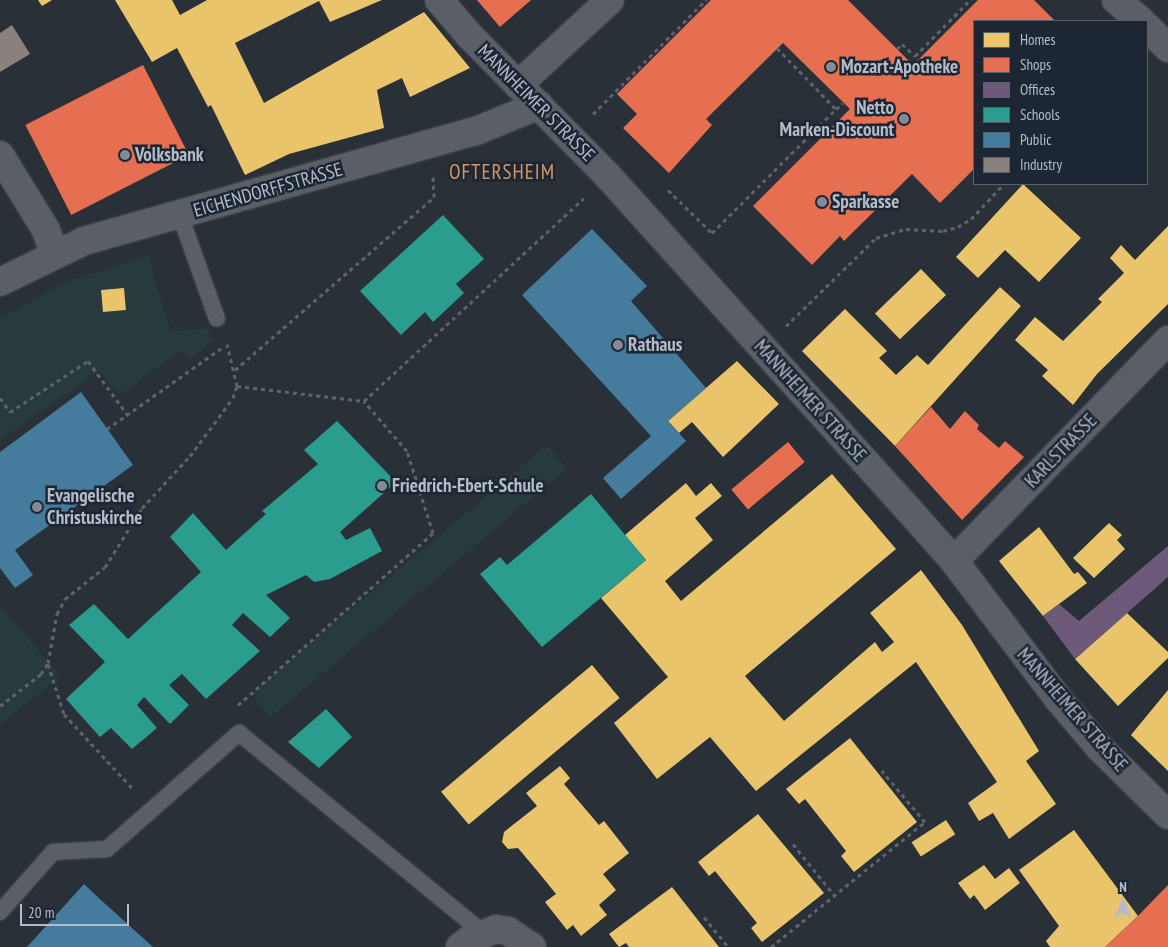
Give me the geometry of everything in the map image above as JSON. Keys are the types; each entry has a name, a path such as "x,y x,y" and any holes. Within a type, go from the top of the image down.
{"street":[{"name":"MANNHEIMER STRASSE","path":"439,0 518,85 608,176 763,348 954,562 1065,707 1100,748 1168,815"},
{"path":"518,85 610,0"},
{"path":"1148,28 1168,48"},
{"name":"EICHENDORFFSTRASSE","path":"0,282 54,253 92,239 476,131 539,105"},
{"path":"0,155 46,230 54,253"},
{"name":"KARLSTRASSE","path":"954,562 1168,340"},
{"path":"460,947 483,933 496,929 508,931 532,947"}],"lane":[{"path":"180,215 217,318"},
{"path":"0,912 52,852 107,849 239,733 483,933"}],"path":[{"path":"598,119 592,112 706,0"},
{"path":"897,49 902,44 915,56 970,0"},
{"path":"777,48 836,110"},
{"path":"665,186 712,233 843,103"},
{"path":"235,370 434,197 433,170"},
{"path":"364,401 608,176"},
{"path":"763,348 876,238 906,228 943,231 958,227 971,220 1003,185"},
{"path":"152,809 64,714 48,663 54,623 65,599 105,568 142,508 220,418 237,386 235,370 217,318"},
{"path":"107,428 227,344"},
{"path":"0,398 10,412 88,361 128,414"},
{"path":"237,386 364,401 407,452 433,533 238,704 239,733"},
{"path":"0,706 26,688 48,663"},
{"path":"771,947 924,822 882,771"},
{"path":"793,844 835,896"},
{"path":"704,917 728,947"}],"green space":[{"path":"148,256 171,332 208,328 212,341 189,360 182,350 120,395 100,371 0,440 0,318 70,280"},
{"path":"547,445 567,469 270,718 251,694"},
{"path":"0,605 60,676 0,725"}],"building: Homes":[{"path":"38,0 52,0 42,6"},
{"path":"115,0 172,0 180,15 207,0 382,0 330,22 319,1 235,43 264,103 424,12 470,68 410,97 402,78 377,90 384,128 289,154 245,175 211,105 208,107 177,48 152,62"},
{"path":"1022,185 1081,238 1039,282 1005,250 978,278 956,257"},
{"path":"1168,226 1168,304 1097,374 1073,405 1042,376 1048,370 1015,340 1035,317 1063,341 1102,302 1098,299 1124,273 1110,258 1121,245 1135,260"},
{"path":"921,269 946,295 900,339 875,313"},
{"path":"1000,287 1021,306 895,446 802,351 845,309 887,351 879,358 896,375 917,355 928,365"},
{"path":"124,288 126,310 103,312 101,290"},
{"path":"737,361 779,404 723,457 692,422 679,433 668,421"},
{"path":"832,474 896,549 745,676 784,721 875,642 882,652 894,642 870,613 921,570 962,625 1039,751 1026,761 1056,804 1009,839 993,813 979,821 968,803 997,782 916,662 756,791 710,737 657,779 614,723 668,677 601,598 646,560 625,535 686,483 696,496 711,483 722,496 695,518 713,540 665,581 681,601"},
{"path":"1109,523 1122,535 1117,540 1125,549 1094,578 1073,558"},
{"path":"1039,527 1074,574 1078,572 1087,583 1043,616 999,561"},
{"path":"1127,613 1168,652 1168,658 1118,706 1075,659"},
{"path":"592,665 620,698 469,825 441,792"},
{"path":"1168,690 1168,771 1131,735"},
{"path":"850,738 917,822 854,872 841,856 846,851 805,799 799,804 786,789"},
{"path":"560,766 570,778 564,784 599,825 604,821 629,853 603,874 616,890 599,905 607,915 581,936 573,925 567,930 545,902 556,894 518,848 508,849 502,842 504,832 537,806 526,793"},
{"path":"758,814 824,893 762,942 751,928 757,923 715,871 709,876 698,862"},
{"path":"946,820 955,834 921,857 912,842"},
{"path":"1074,830 1138,916 1105,947 1050,947 1046,941 1059,926 1019,870"},
{"path":"984,865 995,879 1009,868 1020,883 985,910 974,895 970,899 958,883"},
{"path":"672,887 719,947 629,947 626,943 619,947 609,934"}],"building: Shops":[{"path":"477,0 531,0 500,27"},
{"path":"711,0 848,0 913,65 978,0 1034,0 1054,20 973,20 973,170 940,203 912,174 844,241 840,236 812,265 753,206 850,109 783,43 706,119 712,125 669,173 623,128 637,114 617,94"},
{"path":"143,65 189,155 71,215 25,125"},
{"path":"931,407 950,429 965,411 979,425 977,429 999,448 1005,441 1024,457 962,520 895,446"},
{"path":"788,442 805,462 748,509 731,490"},
{"path":"1168,885 1168,947 1105,947 1138,916"}],"building: Offices":[{"path":"1168,546 1168,577 1075,659 1043,616 1059,604 1079,621"}],"building: Schools":[{"path":"443,215 484,259 456,284 464,293 433,322 425,312 401,335 360,291"},
{"path":"337,421 396,482 340,532 346,540 370,528 382,551 330,579 314,582 306,575 266,595 290,618 270,637 243,613 232,625 260,651 206,699 182,674 169,685 189,705 170,724 144,697 137,705 157,728 132,749 111,728 100,737 66,699 105,662 69,625 94,604 128,639 201,572 170,537 193,513 226,550 266,514 262,511 318,464 304,450"},
{"path":"591,494 646,560 542,647 480,574 500,557 507,565"},
{"path":"326,709 352,737 319,768 288,742"}],"building: Public":[{"name":"Rathaus","path":"592,229 647,286 631,301 706,388 668,421 686,441 621,499 603,478 651,436 522,295"},
{"name":"Evangelische Christuskirche","path":"81,392 133,465 15,550 33,575 15,588 0,568 0,452"},
{"path":"84,884 102,901 153,947 27,947"}],"building: Industry":[{"path":"12,25 30,54 0,72 0,33"}],"place":[{"name":"Mozart-Apotheke","path":"831,67"},
{"name":"Netto Marken-Discount","path":"904,119"},
{"name":"Volksbank","path":"125,155"},
{"name":"Sparkasse","path":"822,202"},
{"name":"Rathaus","path":"618,345"},
{"name":"Friedrich-Ebert-Schule","path":"382,486"},
{"name":"Evangelische Christuskirche","path":"37,507"}],"district":[{"name":"OFTERSHEIM","path":"502,172"}]}
